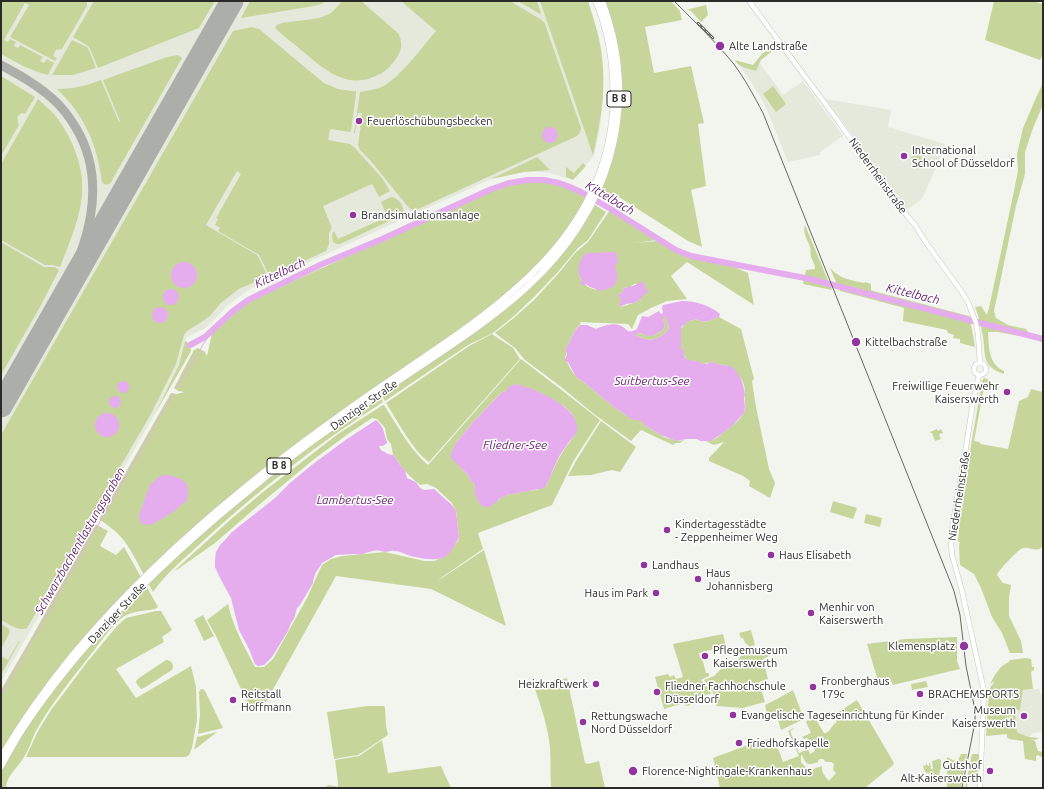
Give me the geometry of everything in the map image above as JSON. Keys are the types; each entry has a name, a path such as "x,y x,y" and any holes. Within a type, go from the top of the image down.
{"highway":[{"name":"Danziger Straße","path":"594,192 608,144 614,98 611,52 606,30 596,1"},
{"name":"Danziger Straße","path":"1,766 22,730 74,661 130,598 201,531 287,460 470,332 499,310 528,286 562,249 577,228 606,170 613,146 617,123 619,98 616,52 611,29 602,1"},
{"name":"Danziger Straße","path":"1,757 18,728 71,657 98,625 152,570 204,522 284,456 467,328 496,306 542,264 559,245 589,204"}],"main road":[{"name":"Niederrheinstraße","path":"748,1 920,232 961,291 968,302 974,317 977,329 980,363"},
{"name":"Niederrheinstraße","path":"979,375 975,373 974,369 976,364 980,363"},
{"name":"Niederrheinstraße","path":"980,363 984,365 986,371 979,375 975,386 951,542 952,555 962,591 984,691 980,788"}],"shaded area":[{"path":"1,1 588,1 602,52 603,101 600,128 594,156 573,180 550,173 537,172 524,172 491,179 252,288 228,305 204,329 187,337 185,341 191,351 1,682"},
{"path":"760,63 783,95 803,81 843,136 820,152 820,155 788,162 768,112 758,93 740,66 756,70"},
{"name":"International School of Düsseldorf","path":"826,99 891,110 888,127 945,144 922,199 907,210"},
{"path":"1039,689 1043,700 1043,731 1034,733 1029,737 1022,737 1014,730 1014,726 1017,710 1022,699 1023,690"}],"green space":[{"path":"1,1 87,1 87,6 62,49 56,50 53,56 57,58 55,61 10,37 29,5 25,3 4,40 8,42 10,39 16,42 14,46 18,48 20,45 43,57 40,61 44,63 47,59 54,63 48,75 18,64 1,54"},
{"path":"94,1 215,1 199,28 98,68 88,46 73,37"},
{"path":"250,1 326,1 314,6 241,18"},
{"path":"342,1 361,1 399,34 401,47 399,54 390,67 378,75 368,79 358,80 349,80 340,77 316,62 275,28 277,25 282,23 313,19 329,14"},
{"path":"401,1 510,1 540,19 545,23 581,128 580,133 575,137 416,210 409,208 360,150 358,145 362,113 358,113 354,133 360,92 379,88 394,78 402,71 436,31"},
{"path":"518,1 537,1 541,13 540,14"},
{"path":"540,1 588,1 599,38 603,64 601,116 593,155"},
{"path":"604,1 671,1 680,11 682,20 645,27 654,73 691,66 704,123 698,124 706,186 691,190 702,247 688,241 619,197 612,205 604,197 598,196 618,137 621,115 621,82 617,49 614,33"},
{"path":"994,1 1032,1 1043,4 1043,54 1040,60 985,40"},
{"path":"706,5 708,15 701,22 691,11 686,10"},
{"path":"252,27 259,29 324,83 338,89 356,91 351,131 330,129 328,140 350,144 355,148 382,178 390,191 379,197 372,184 323,206 332,228 329,233 329,244 326,251 271,276 269,275 259,255 218,231 220,228 215,225 218,219 216,218 241,174 237,171 206,225 257,255 267,275 266,277 239,289 220,304 210,316 187,331 184,335 176,364 152,412 27,628 20,629 14,627 1,620 1,435 233,31"},
{"path":"72,40 87,47 96,68 73,75 52,75"},
{"path":"775,46 775,49 761,60 756,71 741,66 735,60 753,65 762,54"},
{"path":"178,55 182,58 111,182 109,184 104,184 102,182 97,155 88,131 67,99 57,89 79,87 101,80 119,122 120,121 103,80 167,57"},
{"path":"1,76 35,97 25,114 22,113 18,116 17,120 19,125 1,156"},
{"path":"1043,83 1042,107 1025,152 1025,174 1016,206 994,311 996,318 1008,325 1026,329 1029,334 1019,336 998,332 988,332 990,354 995,364 1004,371 1004,374 991,368 986,360 983,337 975,307 981,306 987,315 1018,171 1017,154 1023,128"},
{"path":"773,86 786,104 776,112 763,94"},
{"path":"38,99 54,114 72,142 81,174 82,196 79,214 60,267 45,265 1,240 1,164"},
{"path":"920,154 922,160 918,161 919,165 915,167 911,157"},
{"path":"537,157 550,170 524,172 491,179"},
{"path":"583,163 586,166 573,180 566,177 566,167 574,173"},
{"path":"528,181 558,184 586,196 582,207 557,244 522,281 466,327 321,426 245,484 197,525 144,575 125,541 99,519 171,393 177,394 184,392 178,391 174,388 194,350 198,348 205,352 207,356 212,333 248,302 490,191 510,184"},
{"path":"391,197 396,198 402,204 402,215 340,244 333,242 332,236 334,231 338,239 387,217 381,202"},
{"path":"595,205 606,212 588,240 578,248 557,273 514,316 493,333 468,345 385,401 381,395 501,312 579,230"},
{"path":"610,210 658,240 634,243 658,241 690,257 736,267 748,273 754,305 687,262 671,276 687,299 667,301 638,315 632,329 628,324 579,322 581,323 574,332 565,350 567,352 565,357 576,377 633,420 640,419 646,426 664,437 677,441 684,440 680,443 673,445 641,430 631,441 525,360 515,348 495,333 534,300 575,253 588,242","holes":["615,265 596,290 588,287 580,278 579,267","634,284 638,284 641,299 620,307 621,300 618,294 622,293 624,288 630,287"]},
{"path":"805,225 832,290 803,284 806,270 815,269 810,247 805,234"},
{"path":"1,242 44,267 55,267 59,270 40,307 1,375"},
{"path":"830,268 838,275 871,284 871,290 873,291 969,316 975,347 960,343 960,339 953,338 954,335 948,333 947,330 903,321 904,308 840,291"},
{"path":"663,316 665,316 669,327 661,336 648,340 636,335 636,333 653,335 662,330 665,326"},
{"path":"719,317 741,329 754,379 752,381 756,407 769,469 775,483 770,498 749,486 750,481 743,476 709,461 709,458 724,442 714,445 705,441 711,441 717,438 741,417 745,407 745,391 741,378 730,366 712,362 704,364 687,360 681,349 681,328 687,321 697,319 705,322"},
{"path":"492,334 513,348 520,359 429,462 411,443 386,403 469,346"},
{"path":"185,341 187,342 191,351 155,414 179,365"},
{"path":"521,359 600,420 574,460 552,505 478,533 483,549 438,580 484,550 506,626 431,589 336,576 266,702 249,706 207,620 228,604 236,629 255,667 264,667 273,659 307,598 322,565 331,559 342,556 385,552 424,561 434,561 444,557 458,541 459,536 456,511 452,503 436,488 427,484 420,485 407,474 396,457 393,455 391,444 387,439 385,428 377,419 372,418 313,460 215,543 174,571 263,492 338,434 383,405 409,445 428,465","holes":["507,391 564,406 572,414 577,430 557,462 547,485 536,490 507,495 497,501 477,499 475,486 462,469 456,443 474,421 502,392"]},
{"path":"985,378 989,380 987,388 984,388 974,441 981,444 1008,449 1019,401 1028,397 1031,389 1043,392 1043,544 1036,550 1027,548 1021,549 1008,561 997,575 1003,583 1011,585 1009,597 1009,616 1021,641 1023,653 1010,653 1002,633 992,617 974,574 960,565 960,542 958,542 961,504 982,381"},
{"path":"379,396 383,402 312,451 245,504 182,560 164,578 153,592 148,583 179,553 288,461"},
{"path":"601,421 636,447 620,472 612,470 591,475 568,476 576,461"},
{"path":"937,429 938,431 941,429 943,433 939,434 941,439 935,441 932,433 930,432"},
{"path":"833,501 857,508 853,519 830,512"},
{"path":"866,514 882,518 880,527 864,523"},
{"path":"95,524 108,531 100,546 116,555 124,547 158,607 127,615 111,628 50,708 37,729 22,761 8,779 6,788 1,788 1,690"},
{"path":"161,611 172,630 162,637 164,642 116,669 136,698 191,666 196,687 197,720 192,748 189,755 186,757 26,757 38,731 51,710 117,626 126,618"},
{"path":"203,615 214,636 204,641 194,620"},
{"path":"1,624 8,628 10,632 1,649"},
{"path":"751,630 755,645 749,647 743,638 741,638 739,633"},
{"path":"723,634 726,646 699,653 706,673 709,673 709,676 701,680 710,690 711,694 705,695 705,698 690,701 691,705 686,706 684,703 664,709 655,677 668,674 670,677 674,675 676,679 683,677 673,644"},
{"path":"957,637 957,661 960,669 893,685 889,677 878,681 867,644 906,639"},
{"path":"19,641 1,675 1,656 8,660"},
{"path":"765,648 769,656 763,659 768,679 759,682 765,702 743,708 716,706 713,692 704,680 714,676 721,669 731,667 741,656"},
{"path":"1026,658 1031,659 1032,667 1034,667 1034,670 1031,672 1033,689 1023,690 1020,710 1017,710 1014,726 1018,733 1029,737 1039,738 1035,740 1030,739 1035,741 1038,751 1043,752 1043,758 1038,755 1036,756 1036,761 1025,759 1023,741 1009,739 1007,734 986,736 989,692 995,681 990,684 1000,668 1010,660"},
{"path":"166,660 172,663 172,670 141,689 136,681"},
{"path":"567,678 585,763 588,764 599,761 605,788 551,788 548,732 535,689"},
{"path":"926,681 928,687 912,690 911,684"},
{"path":"201,689 205,691 223,728 198,734 200,715 199,692"},
{"path":"793,690 804,719 781,730 777,717 768,720 765,705"},
{"path":"857,700 894,763 865,788 720,788 713,758 748,745 749,742 754,741 756,743 774,737 783,762 799,756 788,731 794,728 790,731 799,753 808,749 810,754 815,751 811,742 807,738 804,739 802,737 811,733 806,722 809,719 815,718 824,733 826,733 837,722 835,719 837,713","holes":["802,755 808,764 818,762 819,759 823,759 826,762 831,762 834,764 833,770 836,773 829,781 823,772 822,766 809,771 801,762"]},
{"path":"367,706 384,706 388,735 358,755 334,759 327,712"},
{"path":"217,732 194,750 197,737"},
{"path":"382,740 388,773 441,766 451,788 324,788 329,785 338,787 335,760 359,756"},
{"path":"961,754 967,754 961,788 947,788 947,757 957,762"},
{"path":"972,754 979,754 979,777 974,778 974,775 971,775 971,777 968,777 967,788 965,788"},
{"path":"939,759 941,760 941,769 939,777 925,772 923,766 926,765 926,763 929,766 930,763 931,769 933,769 932,761"}],"water":[{"path":"547,127 553,127 558,132 556,141 553,143 547,143 542,138 542,132"},
{"path":"616,252 618,262 615,266 617,281 613,287 598,291 586,284 583,286 580,283 582,281 579,274 579,266 580,262 587,253"},
{"path":"184,262 193,266 197,275 193,284 184,288 175,284 171,275 175,266"},
{"path":"642,281 648,291 646,294 634,303 626,304 620,307 620,299 617,294 622,293 624,288 633,286"},
{"path":"171,289 178,294 179,297 174,304 171,305 164,300 163,297 168,290"},
{"name":"Suitbertus-See","path":"682,301 692,302 707,306 720,314 719,317 708,321 703,322 697,319 687,321 686,324 681,327 681,349 684,351 686,359 698,361 704,364 712,362 730,366 735,369 742,381 745,394 744,413 732,426 711,441 687,439 676,441 661,435 646,426 640,420 633,420 576,377 568,362 565,361 567,353 565,350 574,332 580,325 587,325 596,329 617,324 629,331 633,331 637,329 642,316 648,317 659,311 661,314 663,313 663,305","holes":["663,316 665,316 669,327 661,336 648,340 636,335 636,333 639,333 651,336 660,332 665,326 663,318"]},
{"path":"160,307 167,312 168,315 163,322 160,323 153,318 152,315 157,308"},
{"path":"121,381 125,381 129,387 125,393 121,393 117,389 117,385"},
{"name":"Fliedner-See","path":"515,384 532,389 564,406 576,422 577,430 560,455 544,488 507,495 499,499 491,506 484,507 477,499 473,482 471,482 468,475 451,458 451,453 456,443 474,421 502,392 507,391 508,387"},
{"path":"113,396 117,396 121,402 117,408 113,408 109,404 109,400"},
{"path":"107,413 112,414 118,420 118,430 112,436 107,437 102,436 96,430 95,425 96,420 102,414"},
{"name":"Lambertus-See","path":"376,420 382,428 387,442 383,446 379,446 381,450 393,455 396,458 405,470 407,478 416,482 420,488 424,490 434,489 453,506 456,511 459,537 447,555 438,559 418,558 397,551 371,551 360,555 336,555 322,563 315,574 313,583 297,608 294,619 288,631 272,657 264,665 258,666 255,664 239,630 231,598 215,567 216,552 220,545 232,532 275,498 313,464"},
{"path":"167,475 185,482 188,490 187,501 175,511 153,524 145,525 140,522 139,515 150,485 160,476"}],"waterway":[{"name":"Kittelbach","path":"190,345 205,337 232,312 248,300 320,265 382,239 489,190 509,183 528,180 544,180 559,183 581,192 676,250 691,256 810,279 1043,339"},
{"name":"Schwarzbachentlastungsgraben","path":"176,388 211,332"},
{"name":"Schwarzbachentlastungsgraben","path":"1,695 173,394"},
{"path":"325,788 341,788"}],"taxiway":[{"path":"1,65 35,85 57,103 66,113 74,124 86,150 92,172 93,194 85,238 70,281 60,302"}],"runway":[{"path":"1,406 232,1"}],"tram line":[{"path":"674,1 712,39 733,63 763,113 954,591 960,615 966,666 975,710 975,722 962,788"}],"railway":[{"path":"698,23 713,38"}],"place":[{"name":"Alte Landstraße","path":"720,46"},
{"name":"Feuerlöschübungsbecken","path":"359,121"},
{"name":"International School of Düsseldorf","path":"904,156"},
{"name":"Brandsimulationsanlage","path":"353,215"},
{"name":"Kittelbachstraße","path":"856,342"},
{"name":"Freiwillige Feuerwehr Kaiserswerth","path":"1007,392"},
{"name":"Kindertagesstädte - Zeppenheimer Weg","path":"667,530"},
{"name":"Haus Elisabeth","path":"771,555"},
{"name":"Landhaus","path":"644,565"},
{"name":"Haus Johannisberg","path":"698,579"},
{"name":"Haus im Park","path":"656,593"},
{"name":"Menhir von Kaiserswerth","path":"811,613"},
{"name":"Klemensplatz","path":"964,646"},
{"name":"Pflegemuseum Kaiserswerth","path":"705,656"},
{"name":"Heizkraftwerk","path":"596,684"},
{"name":"Fronberghaus 179c","path":"813,687"},
{"name":"Fliedner Fachhochschule Düsseldorf","path":"657,692"},
{"name":"BRACHEMSPORTS","path":"920,694"},
{"name":"Reitstall Hoffmann","path":"233,700"},
{"name":"Evangelische Tageseinrichtung für Kinder","path":"733,715"},
{"name":"Museum Kaiserswerth","path":"1024,716"},
{"name":"Rettungswache Nord Düsseldorf","path":"583,722"},
{"name":"Friedhofskapelle","path":"739,743"},
{"name":"Florence-Nightingale-Krankenhaus","path":"633,771"},
{"name":"Gutshof Alt-Kaiserswerth","path":"990,771"}]}
